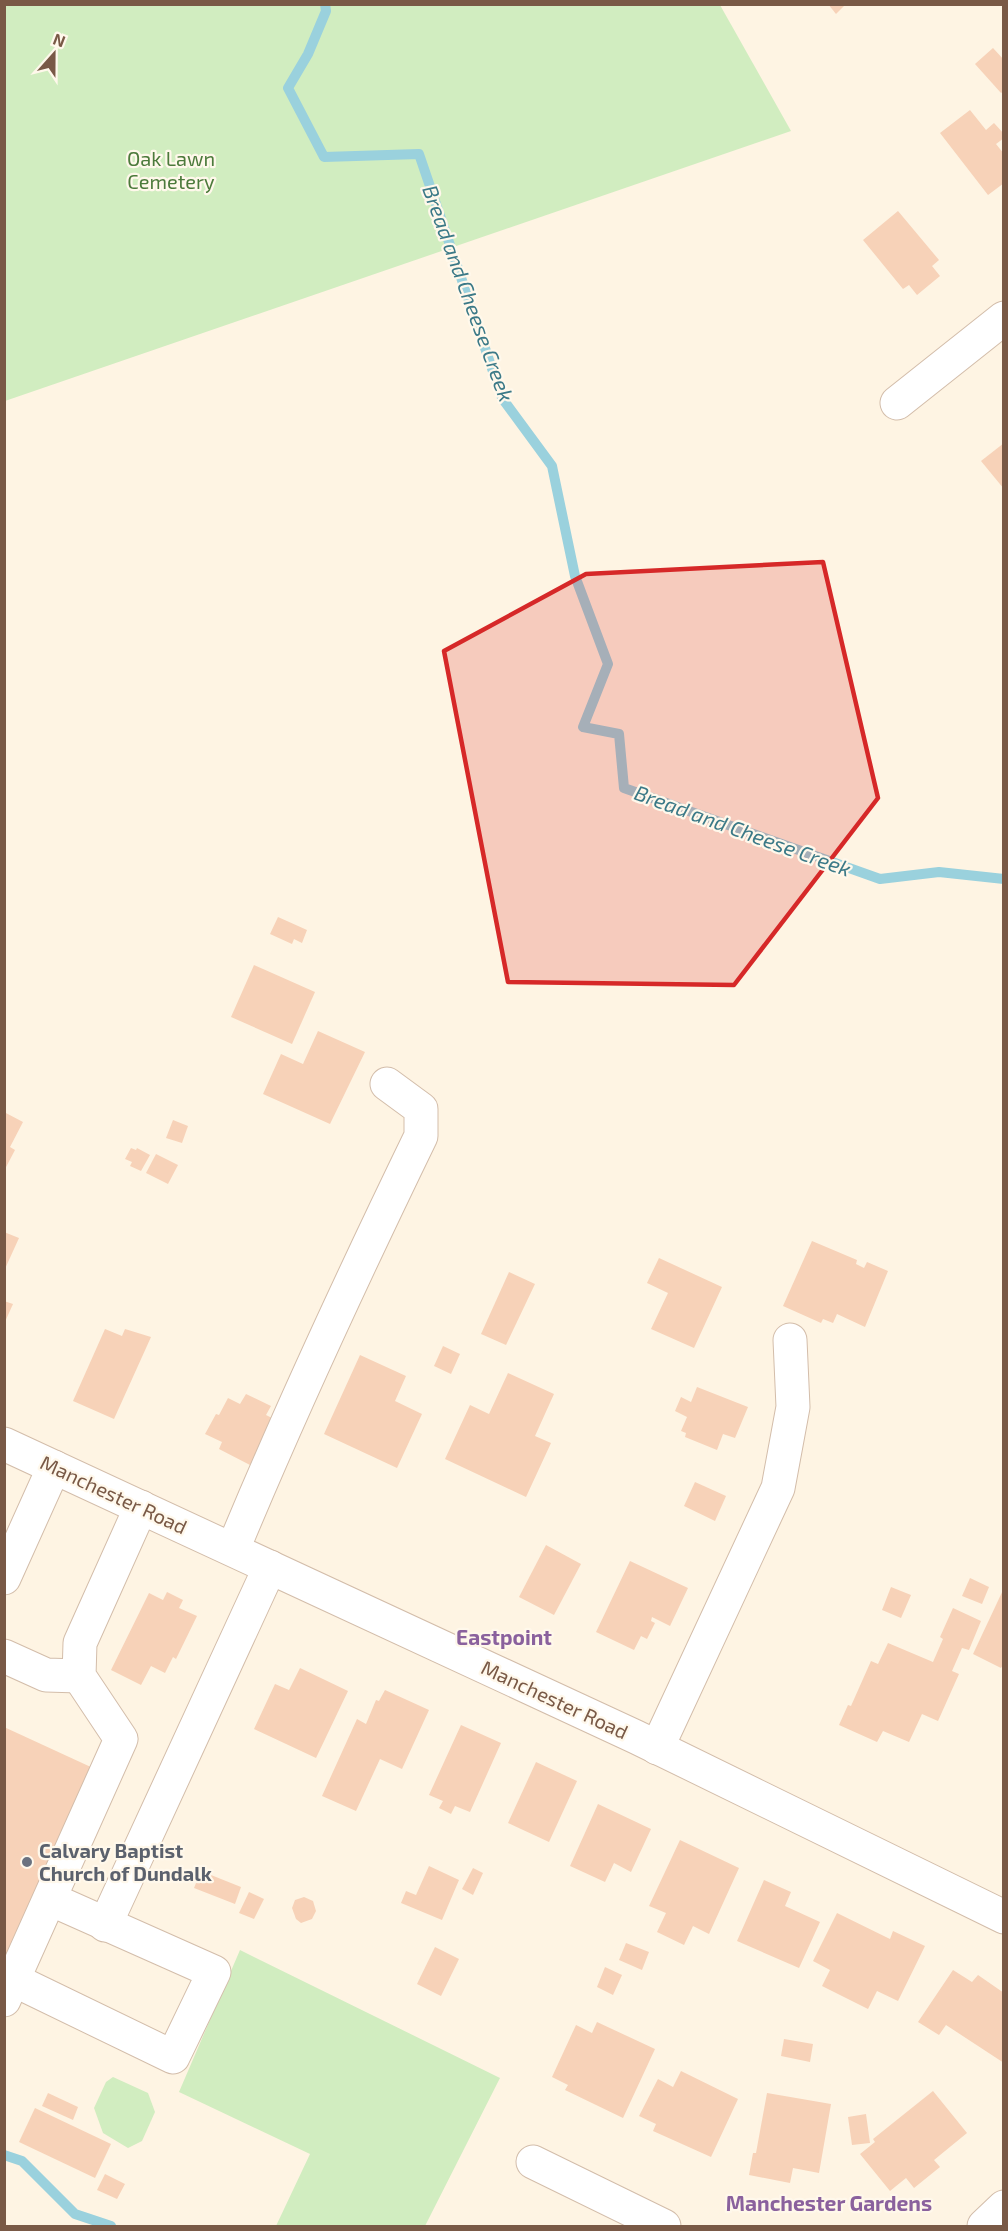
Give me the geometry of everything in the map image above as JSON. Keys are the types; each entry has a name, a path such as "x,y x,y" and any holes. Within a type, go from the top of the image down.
{"street":[{"path":"897,403 1004,318"},
{"path":"233,1549 286,1426 421,1136 421,1109 387,1084"},
{"path":"657,1748 777,1488 793,1407 790,1340"},
{"name":"Manchester Road","path":"4,1444 657,1748 1004,1917"},
{"path":"4,1578 54,1467"},
{"path":"51,1899 214,1972 173,2057 9,1990 121,1739 79,1676 80,1642 141,1507"},
{"path":"105,1925 270,1567"},
{"path":"4,1656 46,1675 79,1676"},
{"path":"533,2162 664,2226"},
{"path":"984,2226 1004,2207"}],"highlighted area":[{"path":"823,562 878,798 734,985 508,982 444,651 586,574"}],"green space":[{"name":"Oak Lawn Cemetery","path":"4,5 720,5 791,131 5,401"},
{"path":"240,1950 500,2078 425,2226 276,2226 310,2154 179,2092"},
{"path":"113,2077 148,2093 155,2112 142,2141 128,2148 103,2133 94,2108 106,2082"}],"building":[{"path":"828,4 846,4 836,14"},
{"path":"993,48 1004,60 1004,91 1001,93 975,64"},
{"path":"970,110 986,130 994,123 1004,134 1004,138 996,144 1004,154 1004,183 988,195 940,133"},
{"path":"898,211 939,260 932,266 940,276 917,295 909,285 903,289 863,240"},
{"path":"1004,443 1004,489 981,461"},
{"path":"278,917 307,930 302,943 294,939 292,944 270,934"},
{"path":"254,965 315,992 292,1044 231,1017"},
{"path":"318,1031 365,1052 330,1124 263,1094 281,1054 303,1064"},
{"path":"4,1112 23,1122 10,1147 15,1150 4,1171"},
{"path":"173,1120 188,1126 182,1143 166,1138"},
{"path":"131,1148 136,1150 137,1148 150,1155 141,1171 130,1166 132,1162 125,1159"},
{"path":"156,1154 178,1165 168,1184 146,1173"},
{"path":"4,1232 19,1238 4,1271"},
{"path":"812,1241 857,1260 856,1264 864,1268 867,1262 888,1271 865,1327 837,1314 833,1323 823,1319 821,1323 783,1306"},
{"path":"659,1258 722,1287 694,1348 651,1329 668,1293 647,1283"},
{"path":"509,1272 535,1284 506,1345 481,1334"},
{"path":"4,1301 13,1304 4,1324"},
{"path":"105,1329 122,1336 125,1329 151,1337 114,1419 73,1401"},
{"path":"443,1346 460,1354 451,1374 434,1366"},
{"path":"360,1355 406,1376 395,1401 422,1414 397,1468 324,1434"},
{"path":"508,1373 554,1394 535,1436 551,1443 526,1497 445,1459 470,1405 489,1414"},
{"path":"697,1387 748,1407 735,1438 723,1434 717,1450 685,1437 686,1433 681,1431 687,1417 675,1411 681,1397 691,1402"},
{"path":"246,1394 271,1406 266,1415 274,1419 250,1465 219,1449 222,1442 205,1434 228,1398 240,1404"},
{"path":"695,1482 726,1496 715,1521 684,1506"},
{"path":"546,1545 581,1564 554,1615 519,1597"},
{"path":"630,1561 688,1588 670,1626 652,1617 651,1621 655,1623 647,1639 641,1636 634,1650 596,1632"},
{"path":"970,1578 989,1587 982,1604 962,1596"},
{"path":"891,1587 911,1595 901,1618 882,1610"},
{"path":"1004,1588 1004,1663 1001,1668 973,1654"},
{"path":"167,1592 183,1600 179,1608 197,1616 176,1659 173,1657 165,1673 151,1666 141,1685 111,1670 149,1593 163,1600"},
{"path":"953,1608 981,1621 969,1650 962,1648 952,1671 959,1674 938,1721 922,1714 909,1742 883,1731 877,1742 839,1725 848,1705 851,1706 871,1661 878,1664 888,1643 933,1662 943,1639 940,1637"},
{"path":"300,1668 348,1691 316,1758 254,1729 275,1684 289,1690"},
{"path":"385,1690 429,1710 402,1769 380,1759 356,1811 322,1796 357,1719 366,1724 376,1700 379,1701"},
{"path":"461,1725 501,1743 470,1812 455,1806 451,1814 439,1808 443,1801 429,1795"},
{"name":"Calvary Baptist Church of Dundalk","path":"4,1727 93,1768 6,1957 4,1956"},
{"path":"536,1762 577,1781 549,1842 508,1823"},
{"path":"598,1804 651,1829 631,1872 614,1863 605,1882 570,1866"},
{"path":"680,1840 739,1868 709,1934 693,1926 684,1945 657,1932 666,1913 649,1906"},
{"path":"429,1866 459,1880 442,1920 401,1903 406,1891 416,1895"},
{"path":"473,1868 483,1873 473,1895 462,1889"},
{"path":"201,1871 241,1887 235,1904 194,1888"},
{"path":"764,1880 791,1892 785,1906 820,1922 799,1968 737,1941"},
{"path":"249,1892 264,1899 254,1919 239,1913"},
{"path":"304,1897 313,1901 316,1911 312,1919 301,1923 296,1919 292,1908 295,1900"},
{"path":"837,1913 890,1939 893,1931 925,1946 898,2001 877,1991 868,2009 822,1986 830,1970 813,1961"},
{"path":"626,1943 649,1952 642,1970 619,1960"},
{"path":"435,1947 459,1959 441,1996 417,1984"},
{"path":"605,1967 622,1975 613,1995 597,1987"},
{"path":"953,1970 972,1982 978,1975 1004,1993 1004,2063 946,2025 939,2035 918,2022"},
{"path":"597,2022 655,2049 623,2118 565,2090 568,2085 552,2077 576,2025 592,2033"},
{"path":"784,2039 813,2044 810,2062 781,2056"},
{"path":"681,2071 738,2099 711,2157 653,2131 656,2124 639,2116 658,2079 673,2087"},
{"path":"933,2091 967,2133 934,2160 940,2167 914,2188 906,2178 890,2191 860,2154 875,2142 873,2139"},
{"path":"48,2093 78,2107 73,2120 42,2106"},
{"path":"767,2093 831,2104 819,2173 793,2168 790,2183 749,2175 753,2153 756,2153"},
{"path":"35,2108 111,2144 95,2178 19,2142"},
{"path":"866,2114 870,2143 852,2145 848,2117"},
{"path":"105,2174 125,2184 117,2199 97,2190"}],"waterway":[{"name":"Bread and Cheese Creek","path":"325,4 326,11 308,54 288,88 324,157 419,154 502,398 552,466 575,576 608,664 583,727 619,734 624,788 880,879 939,872 1004,879"},
{"name":"Bread and Cheese Creek","path":"4,2155 22,2161 75,2214 111,2226"}],"place":[{"name":"Calvary Baptist Church of Dundalk","path":"27,1862"}],"district":[{"name":"Eastpoint","path":"504,1636"},
{"name":"Manchester Gardens","path":"829,2202"}]}
